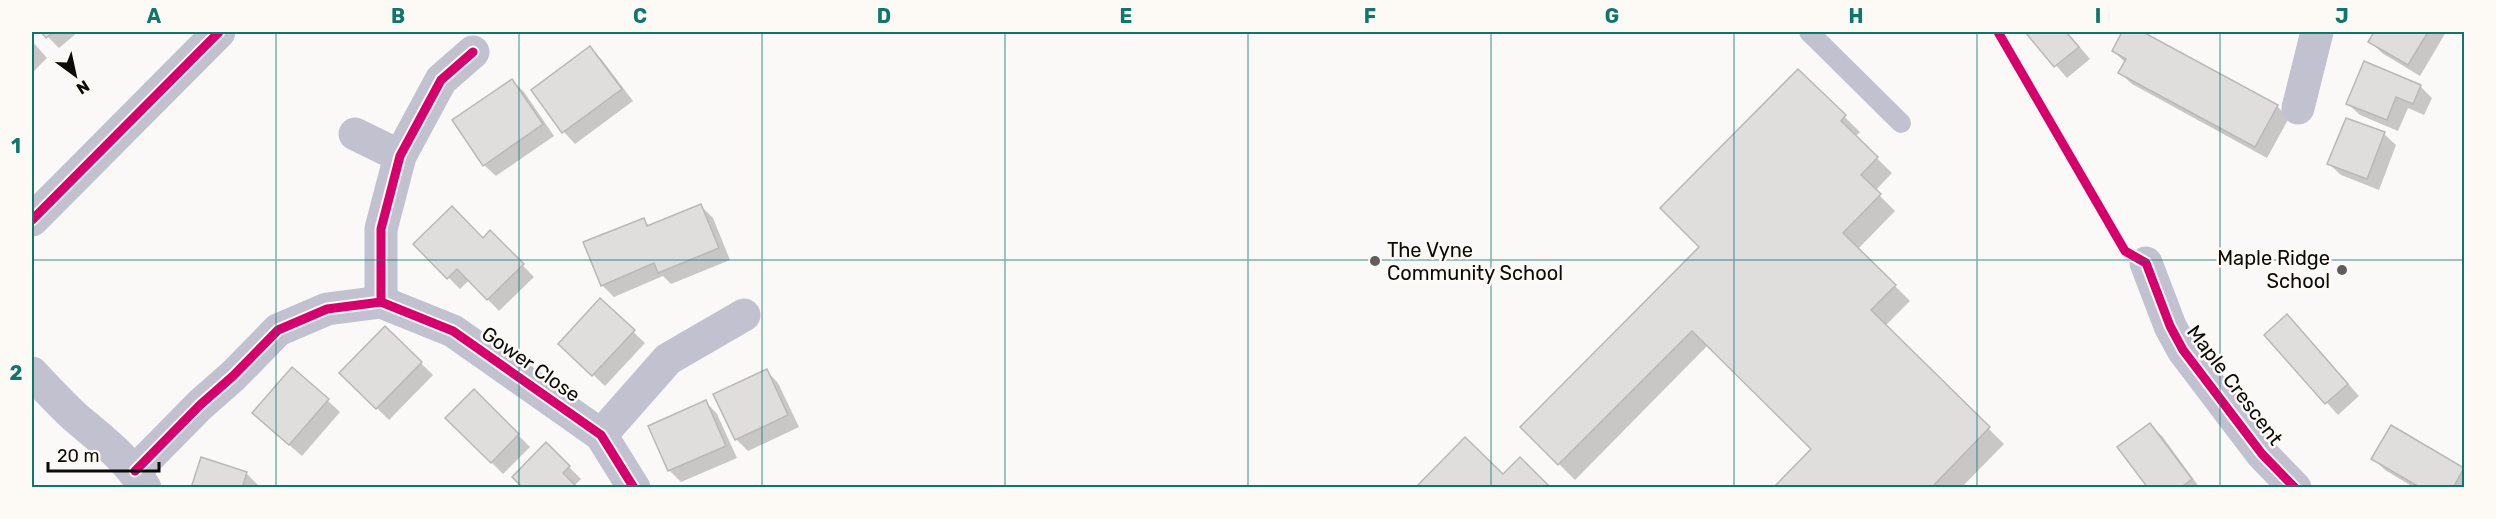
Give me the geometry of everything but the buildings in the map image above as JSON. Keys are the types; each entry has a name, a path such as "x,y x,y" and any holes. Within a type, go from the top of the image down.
{"street":[{"path":"32,220 219,32"},
{"path":"2298,108 2317,32"},
{"path":"381,302 381,229 400,156 441,80 473,52"},
{"path":"355,134 400,156"},
{"name":"Maple Crescent","path":"2146,263 2170,326 2182,350 2262,454 2295,488"},
{"name":"Gower Close","path":"140,479 200,405 278,330 327,309 381,302 453,331 601,435 634,488"},
{"path":"601,435 668,359 744,315"},
{"path":"32,373 74,416 118,453 140,479"}],"lane":[{"path":"1809,32 1901,123"}],"cycle path":[{"path":"32,220 219,32"},
{"path":"1998,32 2125,251 2146,263 2170,326 2183,350 2262,454 2295,488"},
{"path":"381,302 381,229 400,156 441,80 473,52"},
{"path":"135,471 278,330 327,309 381,302 453,331 601,435 634,488"}],"place":[{"name":"The Vyne Community School","path":"1375,261"},
{"name":"Maple Ridge School","path":"2342,270"}]}
